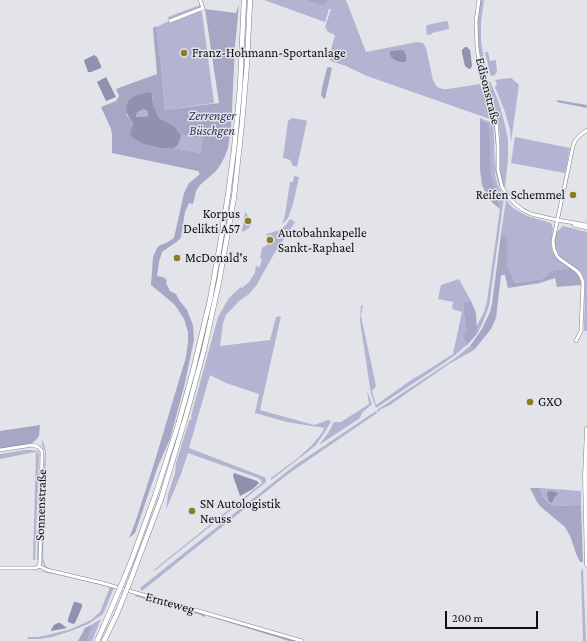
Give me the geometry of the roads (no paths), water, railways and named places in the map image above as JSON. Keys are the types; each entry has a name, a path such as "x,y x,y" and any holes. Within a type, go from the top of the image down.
{"highway":[{"path":"97,641 132,559 153,503 193,372 212,287 226,209 234,150 240,83 244,0"},
{"path":"104,641 129,584 161,499 204,350 219,282 234,197 247,63 250,0"}],"main road":[{"path":"587,429 585,477 587,565"}],"street":[{"path":"170,21 203,8 200,0"},
{"name":"Edisonstraße","path":"479,0 476,21 477,48 481,73 496,120 498,133 498,170 504,190 515,204 531,214 587,228"},
{"path":"576,341 581,332 583,282 577,271 560,259 555,252 553,241 573,146 575,140 587,130"},
{"name":"Edisonstraße","path":"557,220 587,225"},
{"name":"Sonnenstraße","path":"0,450 33,445 42,451 39,566"},
{"path":"0,568 36,568 39,566"},
{"name":"Ernteweg","path":"39,566 47,570 102,583 302,641"}],"place":[{"name":"Franz-Hohmann-Sportanlage","path":"184,53"},
{"name":"Reifen Schemmel","path":"573,195"},
{"name":"Korpus Delikti A57","path":"248,221"},
{"name":"Autobahnkapelle Sankt-Raphael","path":"270,240"},
{"name":"McDonald's","path":"177,258"},
{"name":"GXO","path":"530,402"},
{"name":"SN Autologistik Neuss","path":"192,511"}],"park label":[{"name":"Zerrenger Büschgen","path":"212,124"}]}
